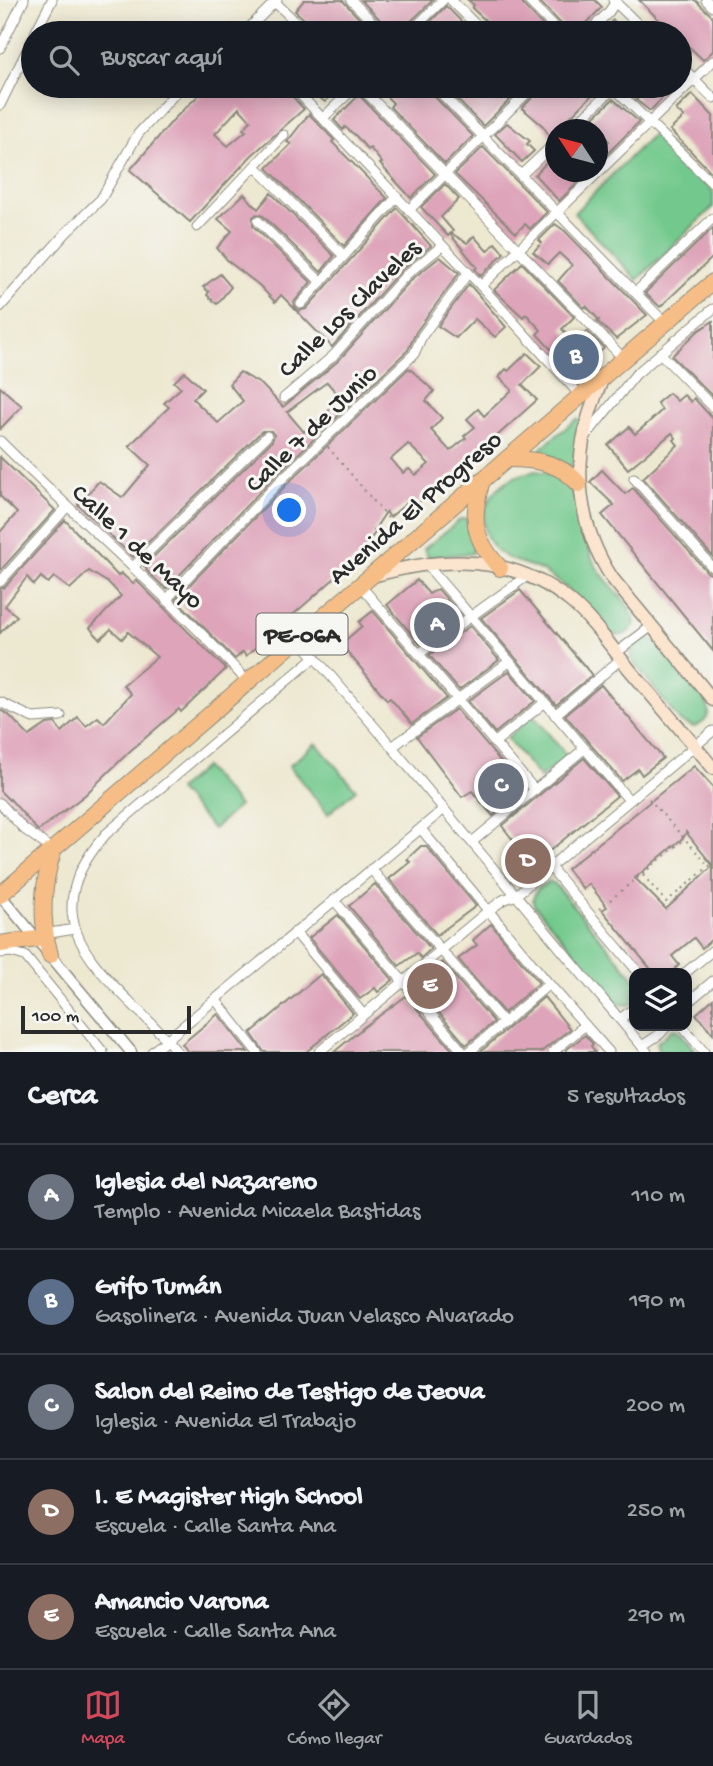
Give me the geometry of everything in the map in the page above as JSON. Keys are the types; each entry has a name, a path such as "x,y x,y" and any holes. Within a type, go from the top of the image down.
{"highway":[{"name":"PE-06A","path":"605,374 713,282"},
{"name":"Avenida El Progreso","path":"0,895 605,374"},
{"path":"507,459 545,462 571,475 579,484"},
{"path":"482,480 476,505 475,528 486,553 500,568"},
{"path":"50,955 41,936 45,876 53,850"},
{"path":"0,944 41,936"}],"main road":[{"path":"605,374 595,397 584,438 579,484 589,534 598,557 612,578 713,700"},
{"path":"364,581 425,563 451,561 500,568 527,576 550,588 569,601 619,656 713,768"}],"street":[{"path":"0,48 24,0"},
{"path":"41,21 52,0"},
{"path":"351,0 371,21"},
{"path":"422,21 443,0"},
{"path":"451,0 472,21"},
{"path":"528,0 548,21"},
{"path":"706,0 713,7"},
{"path":"256,21 276,1 295,21"},
{"path":"598,21 615,1 635,21"},
{"path":"0,104 21,61"},
{"path":"713,61 694,79 713,97"},
{"path":"0,307 66,233 101,199 138,134 171,98"},
{"path":"304,98 580,395"},
{"path":"323,118 345,98"},
{"path":"370,98 623,358"},
{"path":"446,98 665,323"},
{"path":"409,210 522,98"},
{"path":"580,119 602,98"},
{"path":"625,98 713,184"},
{"path":"481,286 675,98"},
{"path":"197,227 284,135"},
{"path":"521,175 545,152"},
{"path":"254,166 344,256"},
{"path":"301,304 397,197"},
{"path":"636,292 713,218"},
{"path":"258,221 320,282"},
{"name":"Calle Los Claveles","path":"284,398 333,356 407,274 442,246"},
{"name":"Calle 7 de Junio","path":"166,600 283,478 414,354 422,336 468,273"},
{"path":"584,438 636,374 713,309"},
{"path":"660,353 713,407"},
{"path":"132,567 267,436"},
{"name":"Calle 1 de Mayo","path":"0,441 66,507 208,638 247,681"},
{"path":"634,478 713,568"},
{"path":"0,582 66,507"},
{"path":"425,563 629,800"},
{"path":"420,653 527,576"},
{"path":"364,581 455,698 535,790"},
{"path":"555,715 652,625"},
{"path":"298,638 645,1049 663,1031"},
{"path":"177,1052 86,955 75,929 73,893 76,876 92,849 106,834 315,657"},
{"path":"392,747 455,698 509,662"},
{"path":"0,702 33,718 61,716"},
{"path":"494,743 544,703"},
{"path":"319,1052 441,949 503,900 516,895 713,731"},
{"path":"472,842 584,749"},
{"path":"0,803 24,828 53,850"},
{"path":"152,1052 444,809"},
{"path":"421,829 609,1052"},
{"path":"550,867 635,968"},
{"path":"372,869 504,1023"},
{"path":"0,895 41,936 75,929"},
{"path":"334,900 463,1052"},
{"path":"295,932 363,1014"},
{"path":"691,968 713,950"},
{"path":"0,953 10,952 25,956 103,1052"},
{"path":"50,955 131,1052"},
{"path":"692,999 713,981"},
{"path":"469,1052 549,984"},
{"path":"215,999 257,1052"},
{"path":"620,1019 629,1012"},
{"path":"553,1052 585,1025"},
{"path":"686,1031 704,1052"}],"path":[{"path":"323,441 409,542"},
{"path":"641,791 709,866"},
{"path":"591,916 685,839"},
{"path":"643,874 666,902 713,863"}],"green space":[{"path":"655,132 713,192 713,207 637,280 574,213 608,182"},
{"path":"577,419 582,422 573,464 569,467 540,453 541,448"},
{"path":"536,471 558,478 574,496 593,561 633,615 635,624 626,634 617,635 608,631 560,583 540,570 506,557 492,546 484,522 491,497 510,479"},
{"path":"461,519 467,519 473,553 428,557 424,549"},
{"path":"647,638 658,643 705,700 708,713 699,725 694,727 681,722 631,659 634,645"},
{"path":"533,715 567,756 540,778 507,738"},
{"path":"316,743 356,790 328,814 289,766"},
{"path":"204,767 239,806 213,829 178,790"},
{"path":"554,883 629,972 629,1005 619,1004 534,905 533,897 543,885"},
{"path":"671,1031 679,1031 696,1052 658,1052 657,1043"}],"building":[{"path":"304,0 342,0 362,21 306,21 295,11"},
{"path":"361,0 433,0 411,21 381,21"},
{"path":"468,0 521,0 538,21 486,21 472,8 474,5"},
{"path":"538,0 595,0 602,7 589,21 558,21"},
{"path":"639,0 695,0 713,17 713,51 703,60 692,49 692,21 660,21"},
{"path":"446,6 461,21 431,21"},
{"path":"692,94 713,116 713,174 670,130 684,117 676,110 688,98 692,98"},
{"path":"196,98 294,98 304,109 251,156 190,222 130,170","holes":["239,108 251,121 243,129 246,131 228,146 215,134"]},
{"path":"356,98 362,98 435,174 411,198 380,164 382,163 370,148 368,150 356,136 345,127 343,130 334,120"},
{"path":"388,98 436,98 473,136 445,164 390,107 393,103"},
{"path":"456,98 512,98 483,126"},
{"path":"532,98 589,98 568,119 545,119 545,129 522,108"},
{"path":"638,98 662,98 650,111 636,100"},
{"path":"613,99 639,122 608,153 608,119 592,119"},
{"path":"309,114 334,140 332,142 387,198 344,246 267,168 291,144 287,142"},
{"path":"507,123 530,141 527,144 534,151 522,162 495,134"},
{"path":"483,147 547,212 530,229 525,224 516,233 455,174"},
{"path":"545,164 545,182 579,182 559,201 535,175"},
{"path":"445,184 459,199 441,217 453,231 451,233 467,243 474,236 487,251 495,243 504,253 481,276 475,269 477,267 450,234 448,236 421,207"},
{"path":"271,193 334,256 321,272 263,216 257,214 253,217 253,226 311,282 294,302 299,311 306,309 397,208 431,246 402,269 332,347 281,295 275,302 217,248 232,231 218,219 244,194 258,209"},
{"path":"555,224 647,315 616,339 586,306 584,308 558,281 572,265 559,253 548,264 533,252 542,243 539,240"},
{"path":"713,228 713,257 660,307 645,293"},
{"path":"440,257 459,273 416,332 408,350 278,473 166,589 144,566 272,441 274,435 271,431 262,431 133,557 78,505 99,481 124,496 150,465 129,446 169,407 164,403 181,388 174,382 185,372 203,389 193,399 218,423 243,401 229,384 240,372 262,385 283,407 338,361 412,279","holes":["327,382 340,397 327,413 304,432 287,412"]},
{"path":"522,263 574,317 562,329 574,342 558,357 537,334 541,330 526,314 523,317 494,290"},
{"path":"220,274 231,287 217,304 203,287"},
{"path":"469,284 506,327 495,337 475,319 456,338 438,326"},
{"path":"713,321 713,397 672,356 698,331"},
{"path":"587,331 604,348 594,358 576,340"},
{"path":"527,353 541,366 522,385 537,400 458,471 410,509 406,504 390,517 386,512 374,530 376,532 365,545 369,548 246,656 243,652 235,659 176,599 288,483 409,368 434,391 426,401 442,418 431,430 450,451 475,427 467,419 478,409 484,416 512,390 499,377 506,369 508,371","holes":["408,444 429,464 416,475 409,469 403,473 391,459"]},
{"path":"0,387 22,406 0,429"},
{"path":"669,393 677,401 684,395 691,402 694,398 713,419 713,557 643,478 678,445 672,433 628,469 608,445 629,427 635,434 648,423 662,410 657,403"},
{"path":"0,457 55,510 0,571 0,532 17,513 0,496"},
{"path":"602,470 625,494 633,488 708,573 713,575 713,651 602,515 614,505 590,482"},
{"path":"65,520 118,576 121,573 133,584 136,580 226,669 181,712 179,709 130,751 85,795 38,831 0,791 0,710 8,714 29,736 47,724 55,723 62,732 78,717 86,726 98,717 104,723 131,694 123,685 157,657 128,632 122,639 111,629 100,639 90,628 121,596 110,584 89,571 70,589 54,577 48,583 41,577 34,585 27,577 5,606 17,616 0,633 0,589 5,587"},
{"path":"417,580 429,594 438,589 461,615 420,644 387,605"},
{"path":"520,590 592,675 556,705 481,618"},
{"path":"373,611 447,698 412,724 390,698 387,700 341,644 362,626 359,622"},
{"path":"470,626 499,660 459,690 429,655"},
{"path":"509,671 535,701 495,733 468,701"},
{"path":"601,685 663,758 642,775 638,769 622,781 565,715"},
{"path":"456,709 524,789 493,816 472,791 462,797 417,737"},
{"path":"584,758 617,796 526,870 510,851 517,845 502,826"},
{"path":"694,766 713,787 713,866 713,938 702,948 694,938 672,956 679,965 676,968 650,968 602,910 607,907 589,884 583,889 567,869","holes":["686,832 713,866 666,909 635,878 684,837"]},
{"path":"421,846 426,846 476,906 437,935 389,879 410,862 407,859"},
{"path":"375,884 431,949 421,958 417,953 399,966 349,906"},
{"path":"338,915 393,980 378,992 375,988 360,999 309,938"},
{"path":"491,924 539,983 504,1013 458,959 477,945 473,940"},
{"path":"442,962 494,1022 466,1045 429,1001 444,988 431,972"},
{"path":"321,974 353,1013 306,1052 264,1052 251,1033"},
{"path":"406,996 454,1052 334,1052 364,1027"},
{"path":"544,997 570,1029 541,1052 480,1052"},
{"path":"713,999 713,1034 696,1014"},
{"path":"218,1014 248,1052 188,1052 182,1044"},
{"path":"585,1035 593,1044 591,1046 595,1052 567,1052 566,1050"}],"place":[{"name":"Grifo Tumán","path":"576,357"},
{"name":"Iglesia del Nazareno","path":"437,625"},
{"name":"Salon del Reino de Testigo de Jeova","path":"501,786"},
{"name":"I. E Magister High School","path":"528,861"},
{"name":"Amancio Varona","path":"430,986"}]}
